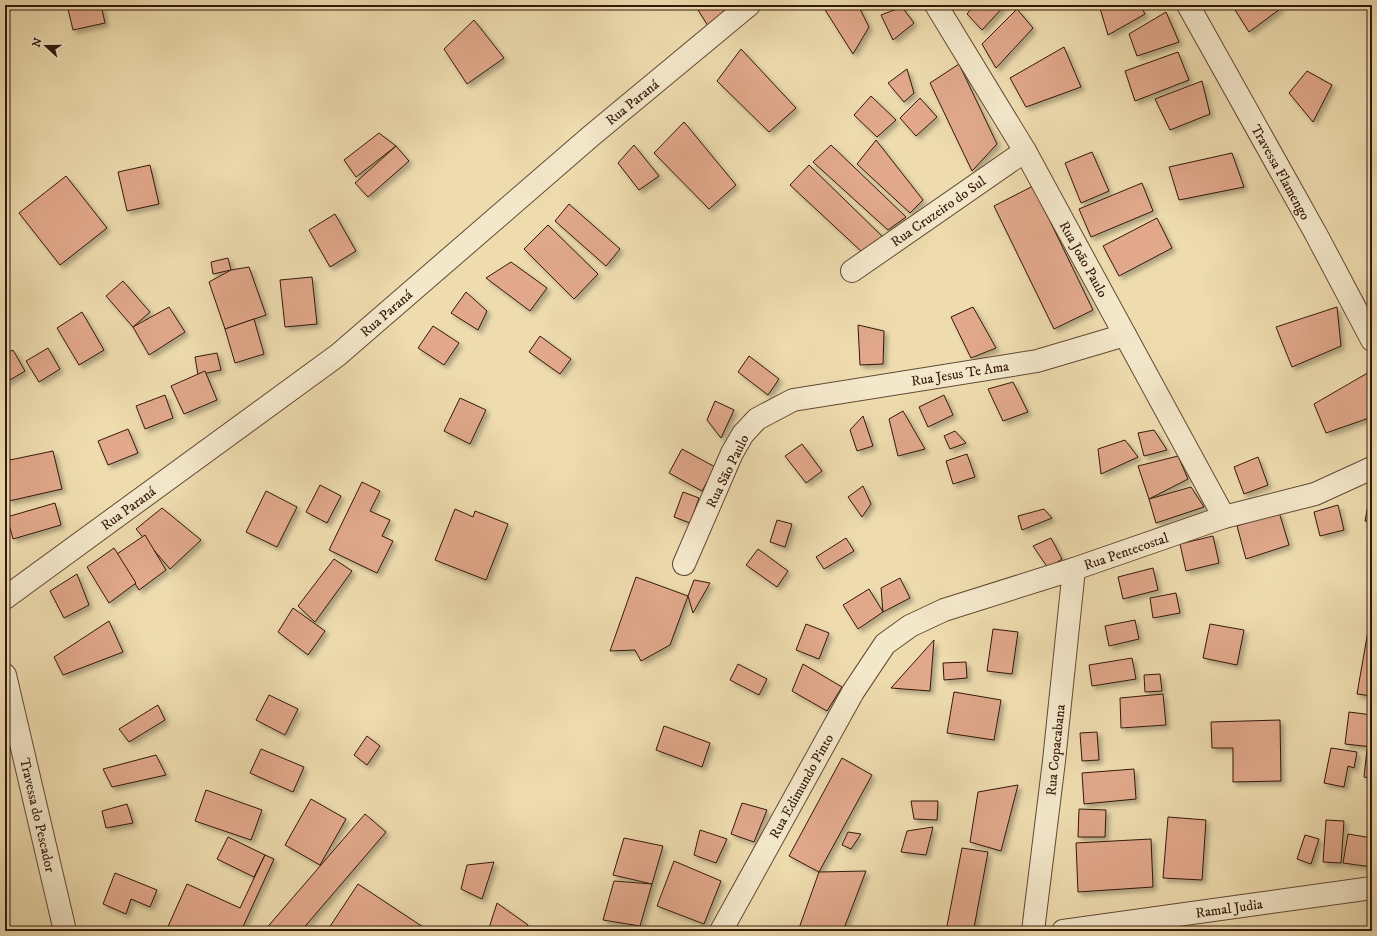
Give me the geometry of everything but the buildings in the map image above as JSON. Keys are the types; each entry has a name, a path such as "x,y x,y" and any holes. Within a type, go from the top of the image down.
{"street":[{"name":"Rua Paraná","path":"5,598 338,355 591,136 749,5"},
{"name":"Rua João Paulo","path":"936,5 1025,151 1224,517"},
{"name":"Travessa Flamengo","path":"1188,5 1316,234 1372,340"},
{"name":"Rua Cruzeiro do Sul","path":"852,271 1025,151"},
{"name":"Rua Jesus Te Ama","path":"793,400 1037,361 1125,335"},
{"name":"Rua São Paulo","path":"684,564 732,453 743,434 757,419 793,400"},
{"name":"Rua Pentecostal","path":"885,644 910,626 944,610 1074,569 1224,517 1315,494 1372,468"},
{"name":"Rua Copacabana","path":"1033,931 1054,761 1074,569"},
{"name":"Rua Edimundo Pinto","path":"721,931 853,692 885,644"},
{"name":"Travessa do Pescador","path":"5,675 65,931"},
{"name":"Ramal Judia","path":"1063,931 1372,888"}]}
